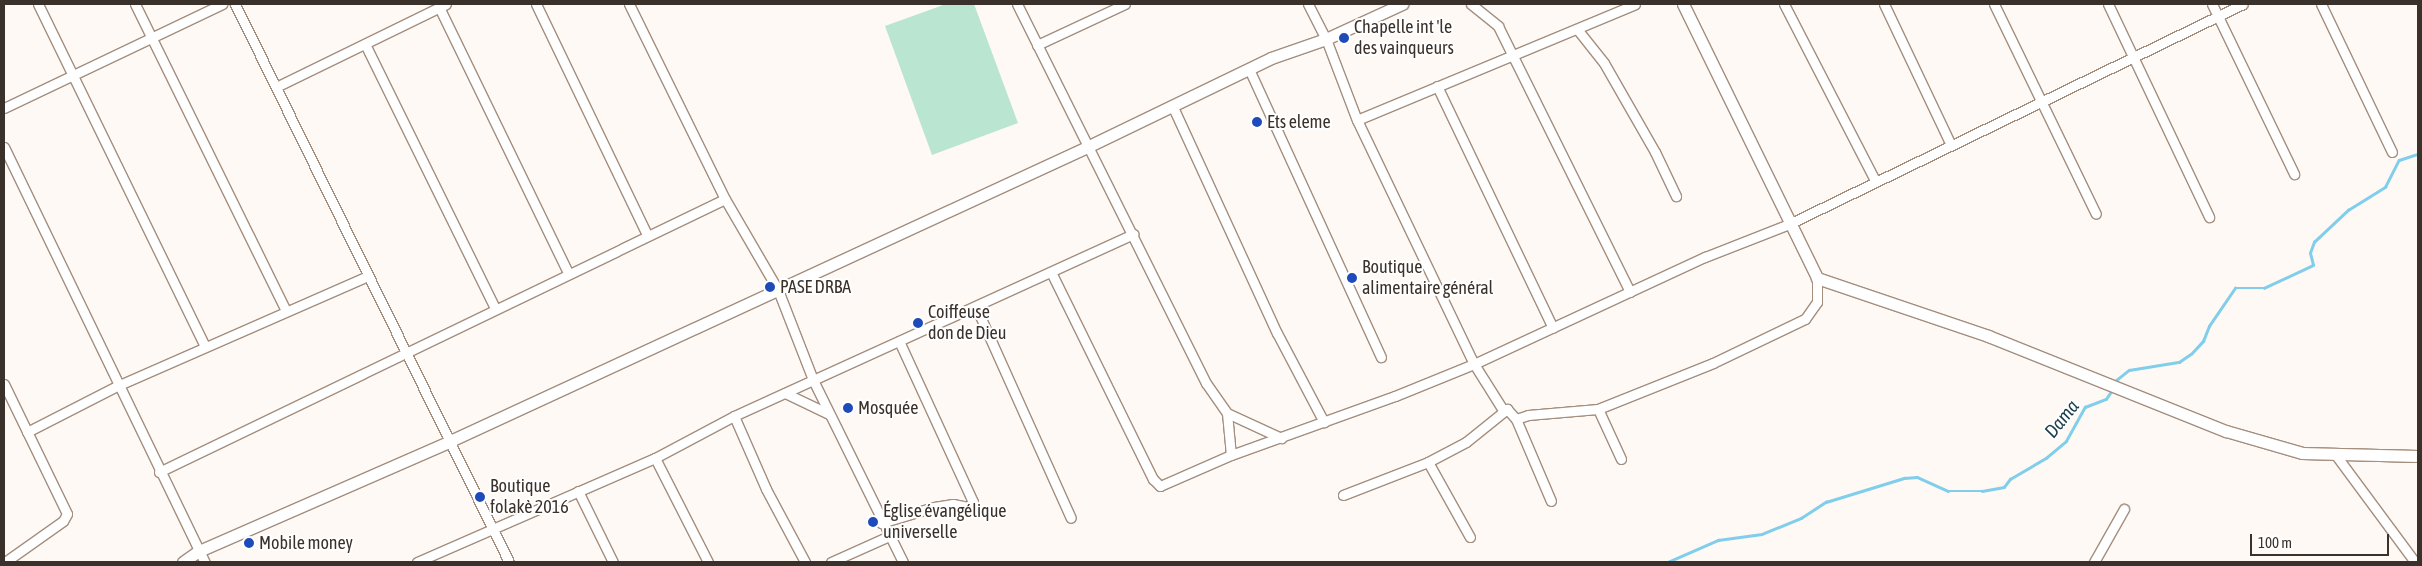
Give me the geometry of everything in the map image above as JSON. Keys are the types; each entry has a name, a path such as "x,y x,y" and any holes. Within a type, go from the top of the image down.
{"street":[{"path":"38,4 205,348"},
{"path":"134,4 286,311"},
{"path":"4,108 222,4"},
{"path":"235,4 405,355 509,562"},
{"path":"536,4 647,235"},
{"path":"629,4 725,199 778,290 813,380 881,523 903,562"},
{"path":"1017,4 1087,147 1134,234 1206,383 1227,413 1231,455"},
{"path":"1038,45 1124,4"},
{"path":"1308,4 1326,39 1357,120 1474,364 1503,410"},
{"path":"184,562 199,551 448,442 1087,147 1248,69 1326,39 1402,4"},
{"path":"1471,4 1498,26 1630,292"},
{"path":"1357,120 1635,4"},
{"path":"1516,419 1528,415 1598,409 1714,363 1805,319 1817,302 1816,278 1683,4"},
{"path":"1784,4 1876,182"},
{"path":"1884,4 1951,145"},
{"path":"1994,4 2096,214"},
{"path":"2108,4 2209,217"},
{"path":"2212,4 2294,174"},
{"path":"1051,272 1156,484 1160,486 1231,455 1282,438 1474,364 1705,257 1789,224 2243,4"},
{"path":"2321,4 2392,152"},
{"path":"276,87 443,6 568,273"},
{"path":"1577,29 1604,63 1655,152 1676,196"},
{"path":"365,44 495,308"},
{"path":"1248,69 1381,357"},
{"path":"1437,86 1553,328"},
{"path":"1172,105 1278,333 1324,422"},
{"path":"4,147 117,386 205,562"},
{"path":"159,472 405,355 495,308 725,199"},
{"path":"417,562 655,458 734,416 1134,234"},
{"path":"27,432 117,386 367,276"},
{"path":"1816,278 2099,379 2226,431 2302,453 2418,456"},
{"path":"976,306 1071,518"},
{"path":"881,523 934,507 953,504 968,507 974,502 899,342"},
{"path":"4,384 67,514 63,522 5,562"},
{"path":"785,393 829,414"},
{"path":"1598,409 1621,459"},
{"path":"1343,495 1428,462 1466,442 1503,410 1510,410 1516,419 1551,501"},
{"path":"1227,413 1282,438"},
{"path":"734,416 766,489 805,562"},
{"path":"2335,454 2415,562"},
{"path":"655,458 708,562"},
{"path":"1428,462 1470,537"},
{"path":"578,491 612,562"},
{"path":"2094,562 2124,509"},
{"path":"831,562 888,536"}],"green space":[{"path":"946,4 974,4 1018,123 932,155 885,26"}],"waterway":[{"name":"Dama","path":"2114,382 2129,370 2179,362 2191,354 2203,341 2209,326 2235,288 2264,288 2313,265 2310,253 2314,242 2348,210 2385,187 2399,160 2418,154"},
{"name":"Dama","path":"1668,562 1718,540 1762,534 1801,518 1826,502 1904,478 1917,477 1948,491 1982,491 2004,487 2010,479 2046,458 2066,441 2085,407 2106,399 2112,390"},
{"name":"Dama","path":"1641,562 1647,562"}],"place":[{"name":"Chapelle int 'le des vainqueurs","path":"1344,38"},
{"name":"Ets eleme","path":"1257,122"},
{"name":"Boutique alimentaire général","path":"1352,278"},
{"name":"PASE DRBA","path":"770,287"},
{"name":"Coiffeuse don de Dieu","path":"918,323"},
{"name":"Mosquée","path":"848,408"},
{"name":"Boutique folakè 2016","path":"480,497"},
{"name":"Église évangélique universelle","path":"873,522"},
{"name":"Mobile money","path":"249,543"}]}
